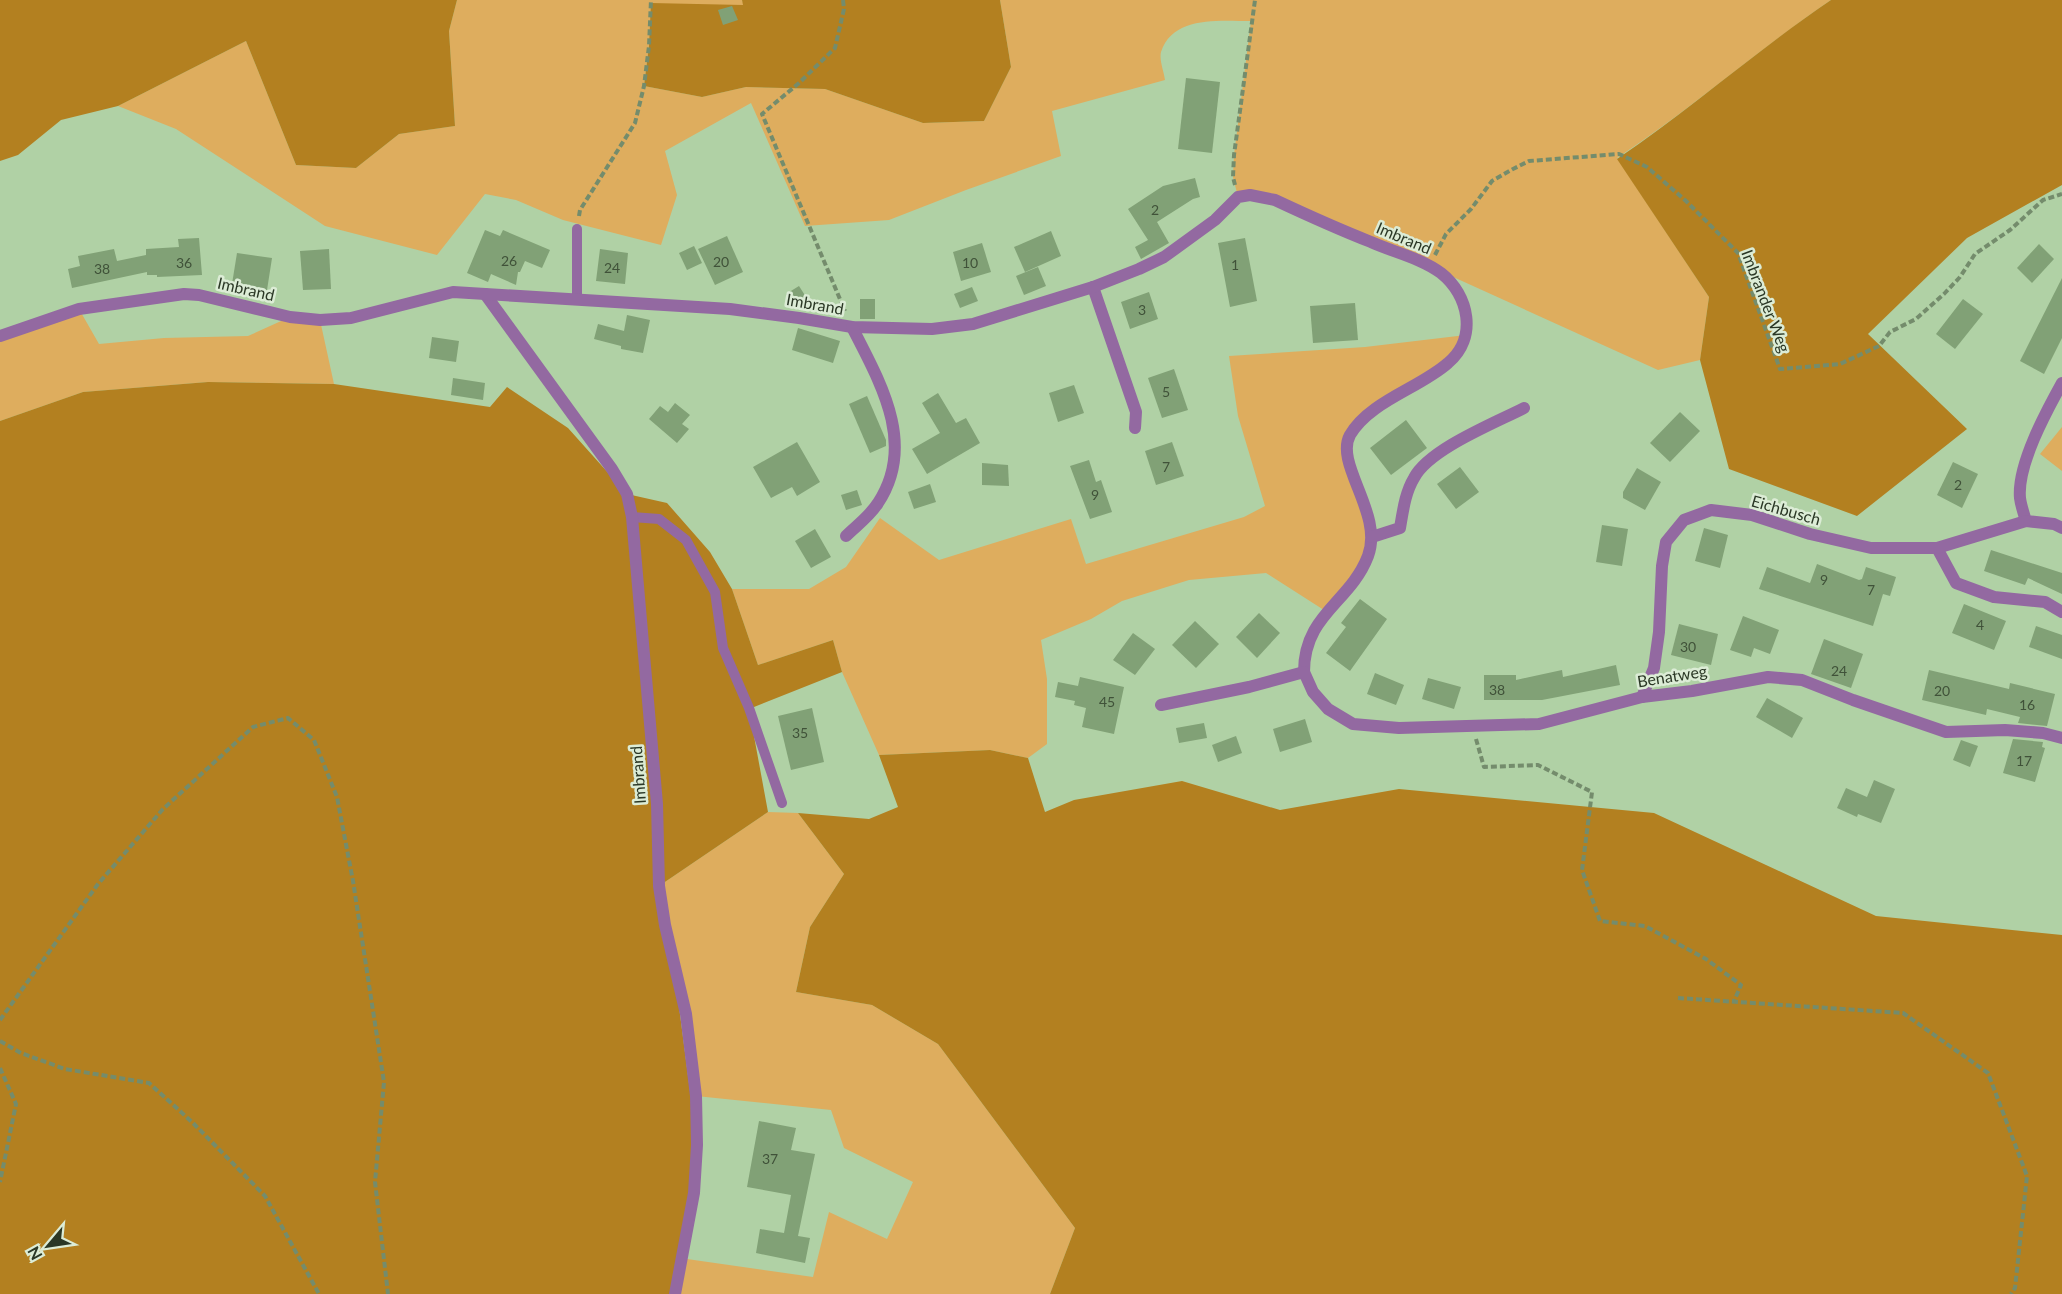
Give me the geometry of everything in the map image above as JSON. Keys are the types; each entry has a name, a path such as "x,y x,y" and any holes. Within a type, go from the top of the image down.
{"street":[{"name":"Imbrand","path":"0,336 79,309 184,294 199,295 290,317 320,321 351,318 453,292 730,309 852,327 932,329 973,324 1093,287 1139,269 1164,257 1215,220 1238,197 1250,195 1275,200 1429,266 1452,284 1462,297 1466,311 1466,335 1459,353 1447,364 1363,418 1349,437 1347,455 1353,477 1366,506 1372,537"},
{"path":"1093,287 1136,412 1135,428"},
{"name":"Imbrand","path":"485,294 612,469 627,494 632,517 657,804 659,886 667,936 686,1014 696,1096 697,1145 694,1193 675,1294"},
{"name":"Imbrand","path":"846,536 878,504 893,474 896,448 882,385 852,327"},
{"path":"2062,383 2039,424 2023,475 2020,497 2026,521 2054,524 2062,528"},
{"path":"1161,705 1249,687 1304,672 1304,655 1311,634 1361,571 1369,554 1372,537 1400,528 1404,505 1414,476 1442,450 1524,408"},
{"name":"Eichbusch","path":"1642,697 1654,669 1666,542 1683,520 1711,510 1752,515 1810,534 1871,548 1938,548 2026,521"},
{"path":"1938,548 1956,583 1994,597 2045,603 2062,612"},
{"name":"Benatweg","path":"1304,672 1313,692 1329,709 1353,724 1399,728 1539,724 1642,697 1692,691 1767,677 1802,680 1946,732 2006,730 2043,733 2062,738"}],"lane":[{"path":"577,229 577,298"},
{"path":"632,517 659,519 686,540 715,592 723,648 749,708 782,803"}],"path":[{"path":"577,229 580,210 635,123 644,86 651,0"},
{"path":"843,0 844,9 835,48 799,83 762,114 852,327"},
{"path":"1238,197 1233,177 1234,155 1255,0"},
{"name":"Imbrander Weg","path":"1429,266 1446,234 1471,210 1492,181 1529,161 1618,154 1647,167 1686,201 1738,253 1780,369 1840,364 1880,346 1890,332 1916,319 1960,277 1975,254 2010,230 2043,200 2062,194"},
{"path":"0,1020 98,884 163,809 254,727 288,718 314,740 337,797 353,881 384,1082 375,1182 388,1294"},
{"path":"1472,727 1484,767 1538,765 1592,792 1582,870 1600,921 1645,926 1706,959 1741,985 1734,1001"},
{"path":"1678,998 1903,1013 1988,1073 2027,1176 2015,1288 2011,1294"},
{"path":"0,1041 21,1053 66,1069 150,1083 265,1196 319,1294"},
{"path":"0,1068 16,1104 0,1182"}],"shaded area":[{"path":"0,0 457,0 449,31 455,126 399,134 356,168 296,165 246,41 118,106 61,120 18,155 0,161"},
{"path":"457,0 742,0 744,5 649,46 644,86 702,97 746,87 825,89 923,123 984,121 1011,67 1000,0 1831,0 1617,158 1709,297 1700,360 1658,370 1429,266 1275,200 1238,197 1233,177 1234,155 1251,21 1212,21 1187,26 1167,40 1161,52 1165,80 1052,111 1061,156 889,220 805,226 751,103 665,151 677,195 661,245 563,220 516,200 485,194 437,255 325,226 176,129 118,106 246,41 296,165 356,168 399,134 455,126 449,31"},
{"path":"742,0 1000,0 1011,67 984,121 923,123 825,89 746,87 702,97 644,86 651,3 743,5"},
{"path":"1831,0 2062,0 2062,185 1967,238 1868,334 1967,429 1857,516 1729,469 1700,360 1709,297 1617,159"},
{"path":"79,309 99,344 164,338 248,336 290,317 320,320 334,384 208,382 83,392 0,421 0,336"},
{"path":"1466,335 1459,353 1363,418 1347,455 1366,506 1369,554 1327,612 1266,573 1189,580 1122,601 1091,619 1041,640 1047,679 1047,744 1028,758 990,750 879,755 842,672 833,640 758,665 732,589 809,589 846,567 880,518 939,560 1071,519 1086,564 1244,517 1265,506 1238,416 1229,356 1365,347"},
{"path":"208,382 334,384 490,407 507,387 568,428 627,494 667,503 710,552 732,589 758,665 833,640 842,672 749,709 768,812 659,886 674,968 697,1145 675,1294 0,1294 0,421 83,392"},
{"path":"2062,427 2062,471 2040,454"},
{"path":"990,750 1028,758 1045,812 1074,800 1182,781 1280,810 1399,789 1654,813 1876,916 2062,935 2062,1294 1050,1294 1075,1228 938,1044 872,1005 796,992 810,927 844,874 798,813 869,819 898,807 879,755"},
{"path":"768,812 798,813 844,874 810,927 796,992 872,1005 938,1044 1075,1228 1050,1294 675,1294 680,1258 813,1277 829,1212 887,1239 913,1182 844,1148 831,1110 696,1096 659,886"}],"building":[{"path":"732,6 738,20 723,25 718,10"},
{"path":"1186,78 1220,82 1212,153 1178,149"},
{"path":"1195,178 1200,197 1157,222 1169,243 1141,259 1135,247 1148,240 1128,209 1163,186"},
{"path":"485,230 500,236 503,230 550,250 542,268 525,261 518,272 516,285 491,274 488,282 467,273"},
{"path":"1051,231 1061,256 1025,272 1014,247"},
{"path":"727,236 743,272 715,285 698,249"},
{"path":"199,238 202,275 157,277 157,275 147,275 147,272 72,288 68,269 80,266 78,256 114,249 117,261 146,255 146,249 179,247 178,239"},
{"path":"1245,238 1257,301 1230,307 1218,243"},
{"path":"982,243 991,272 961,281 953,252"},
{"path":"2039,244 2054,259 2032,283 2017,268"},
{"path":"694,246 702,263 687,270 679,253"},
{"path":"329,249 331,289 303,290 300,251"},
{"path":"600,249 628,253 625,284 596,281"},
{"path":"237,253 272,258 267,290 232,284"},
{"path":"1038,267 1046,286 1024,295 1016,276"},
{"path":"2062,278 2062,338 2044,374 2020,361"},
{"path":"799,286 808,300 795,307 786,294"},
{"path":"972,287 978,301 960,308 954,294"},
{"path":"1149,292 1158,319 1130,329 1121,302"},
{"path":"860,299 875,299 875,319 860,319"},
{"path":"1963,299 1983,314 1955,349 1936,334"},
{"path":"1355,303 1358,340 1313,343 1310,306"},
{"path":"627,315 650,320 643,353 621,349 621,346 594,339 598,324 624,331"},
{"path":"798,328 840,341 833,363 792,350"},
{"path":"432,337 459,341 456,362 429,358"},
{"path":"1174,369 1188,410 1162,418 1148,378"},
{"path":"453,378 485,383 483,400 451,395"},
{"path":"1074,385 1084,413 1058,422 1049,393"},
{"path":"938,393 956,423 966,418 980,443 927,474 912,449 940,433 922,403"},
{"path":"867,396 886,440 886,446 870,453 849,404"},
{"path":"675,403 690,415 682,424 689,429 677,443 649,419 660,406 668,412"},
{"path":"1680,412 1700,431 1670,462 1650,443"},
{"path":"1406,420 1427,448 1391,475 1370,448"},
{"path":"797,442 820,482 797,496 792,487 771,498 753,467"},
{"path":"1172,442 1184,476 1156,485 1145,451"},
{"path":"1089,460 1096,482 1101,480 1112,512 1090,519 1070,466"},
{"path":"1953,462 1978,474 1962,508 1937,495"},
{"path":"982,463 1008,465 1009,486 982,485"},
{"path":"1460,467 1479,492 1456,509 1437,484"},
{"path":"1637,468 1661,482 1645,510 1623,498 1623,492"},
{"path":"930,484 936,502 914,509 908,492"},
{"path":"857,490 862,505 846,510 841,495"},
{"path":"1602,525 1628,529 1622,566 1596,562"},
{"path":"1704,528 1728,535 1720,568 1695,561"},
{"path":"815,529 831,557 811,568 795,541"},
{"path":"1991,550 2062,573 2062,594 2028,578 2025,585 1984,571"},
{"path":"1817,564 1859,580 1862,579 1866,567 1896,577 1890,596 1883,594 1873,626 1759,589 1767,567 1810,583"},
{"path":"1360,599 1387,619 1350,671 1326,653 1346,627 1341,623"},
{"path":"1964,604 2006,621 1994,650 1952,633"},
{"path":"1259,613 1280,633 1257,658 1236,637"},
{"path":"1743,616 1779,630 1770,654 1754,648 1751,657 1730,650"},
{"path":"1195,621 1219,644 1196,668 1172,645"},
{"path":"1679,624 1718,634 1711,665 1671,655"},
{"path":"2036,626 2062,635 2062,659 2029,647"},
{"path":"1133,633 1155,649 1135,675 1113,660"},
{"path":"1824,639 1863,654 1851,688 1811,674"},
{"path":"1616,665 1620,685 1542,700 1484,700 1484,675 1516,675 1516,680 1562,670 1563,677"},
{"path":"1929,670 2009,689 2010,683 2055,694 2047,726 2018,723 2020,717 1987,709 1986,715 1922,700"},
{"path":"1375,673 1404,685 1396,705 1367,694"},
{"path":"1080,677 1124,687 1114,734 1082,727 1086,708 1074,705 1075,701 1055,697 1058,682 1078,686"},
{"path":"1428,678 1461,687 1454,709 1422,699"},
{"path":"1767,698 1803,718 1792,738 1756,717"},
{"path":"812,708 824,762 791,770 778,716"},
{"path":"1305,719 1312,742 1280,752 1273,729"},
{"path":"1204,723 1207,738 1179,743 1176,728"},
{"path":"1236,736 1242,753 1218,762 1212,745"},
{"path":"2013,739 2043,742 2042,747 2045,748 2035,782 2003,773"},
{"path":"1961,740 1978,746 1970,767 1953,760"},
{"path":"1874,780 1895,789 1881,823 1858,814 1857,817 1837,808 1846,788 1867,797"},
{"path":"759,1121 796,1128 791,1150 815,1154 798,1236 810,1238 805,1263 756,1253 760,1229 784,1233 791,1195 747,1187"}]}
